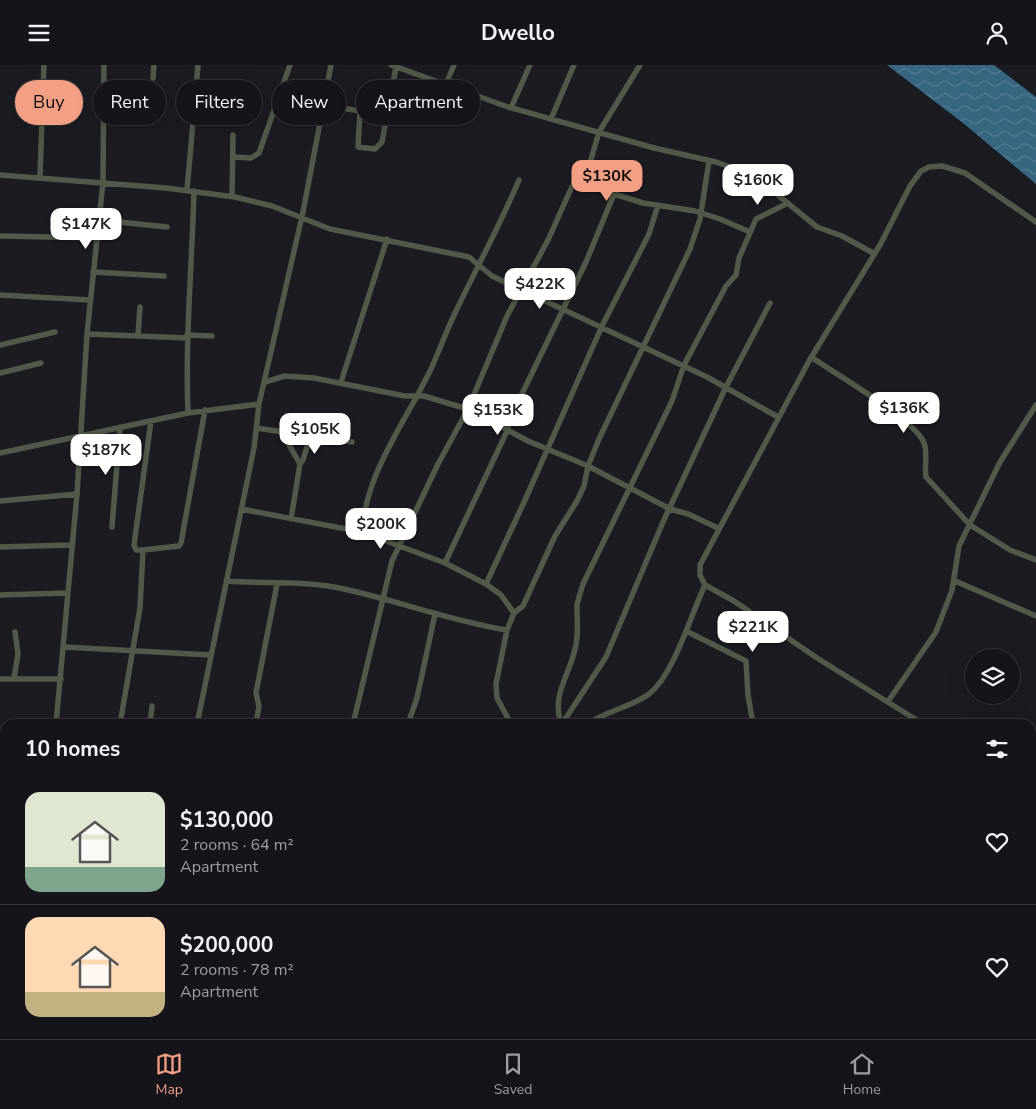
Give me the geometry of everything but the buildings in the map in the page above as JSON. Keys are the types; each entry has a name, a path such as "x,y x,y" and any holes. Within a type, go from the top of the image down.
{"street":[{"path":"40,176 44,65"},
{"path":"57,719 64,647 70,545 81,436 90,300 99,238 103,182 104,65"},
{"path":"153,78 154,65"},
{"path":"188,413 187,337 190,190 198,65"},
{"path":"233,157 251,158 259,153 290,65"},
{"path":"328,80 331,65"},
{"path":"448,80 454,65"},
{"path":"511,108 530,65"},
{"path":"551,119 574,65"},
{"path":"585,179 599,132 640,65"},
{"path":"346,109 360,111 358,147 375,149 382,142 394,66 434,80"},
{"path":"480,97 511,108 654,148 709,161 753,175 817,227 842,236 873,253"},
{"path":"198,719 241,509 259,403 266,382 302,217 319,125"},
{"path":"232,196 233,135"},
{"path":"508,719 497,699 496,684 507,630 514,613 523,606 555,536 584,487 588,466 690,249 701,213 709,161"},
{"path":"916,719 889,700 824,662 740,605 705,585 700,575 700,565 718,528 811,357 873,253 884,238 910,186 921,171 929,167 942,165 965,173 1036,222"},
{"path":"0,175 40,176 190,190 232,196 302,217 330,229 460,254 479,263 492,276 684,365 778,417"},
{"path":"354,719 382,599 399,545 468,409 520,289 548,240 574,182 585,179 614,194 643,203 701,213 750,233"},
{"path":"362,533 364,512 371,486 479,263 499,227 520,180"},
{"path":"445,563 508,429 508,422 586,262 614,194"},
{"path":"561,719 557,703 559,692 574,653 579,597 583,584 672,401 684,365 726,286 736,275 739,258 758,217 788,203"},
{"path":"486,584 602,326 649,233 658,205"},
{"path":"100,220 167,227"},
{"path":"0,236 99,238"},
{"path":"341,382 388,239"},
{"path":"94,273 164,276"},
{"path":"0,295 90,300"},
{"path":"565,719 606,657 670,509 726,387 770,303"},
{"path":"138,335 140,307"},
{"path":"0,345 54,332"},
{"path":"87,334 212,336"},
{"path":"811,357 895,414 920,434 925,448 926,477 970,525 1010,550 1036,560"},
{"path":"0,373 41,363"},
{"path":"266,382 285,377 314,377 415,397 424,395 468,409 547,449 588,466 630,490 670,509 688,514 718,528"},
{"path":"0,453 188,413 259,403"},
{"path":"889,700 936,633 955,581 958,552 1000,462 1036,405"},
{"path":"152,421 134,545 136,550 179,546 181,543 205,410"},
{"path":"112,527 120,427"},
{"path":"256,428 352,442"},
{"path":"292,519 300,464 311,435"},
{"path":"288,443 300,464"},
{"path":"0,501 76,494"},
{"path":"241,509 362,533 399,545 445,563 486,584 501,595 514,613"},
{"path":"0,547 70,545"},
{"path":"121,719 131,651 140,608 143,550"},
{"path":"226,581 343,588 435,614 507,630"},
{"path":"955,581 1036,616"},
{"path":"257,719 259,706 256,693 276,584"},
{"path":"594,719 601,714 635,702 655,688 664,677 705,585"},
{"path":"0,595 67,593"},
{"path":"409,719 423,672 435,614"},
{"path":"686,631 746,661 748,695 752,719"},
{"path":"14,678 18,654 15,632"},
{"path":"64,647 211,655"},
{"path":"0,679 61,679"},
{"path":"151,719 152,706"}],"water":[{"path":"887,65 994,65 1036,97 1036,184 963,123"}]}
